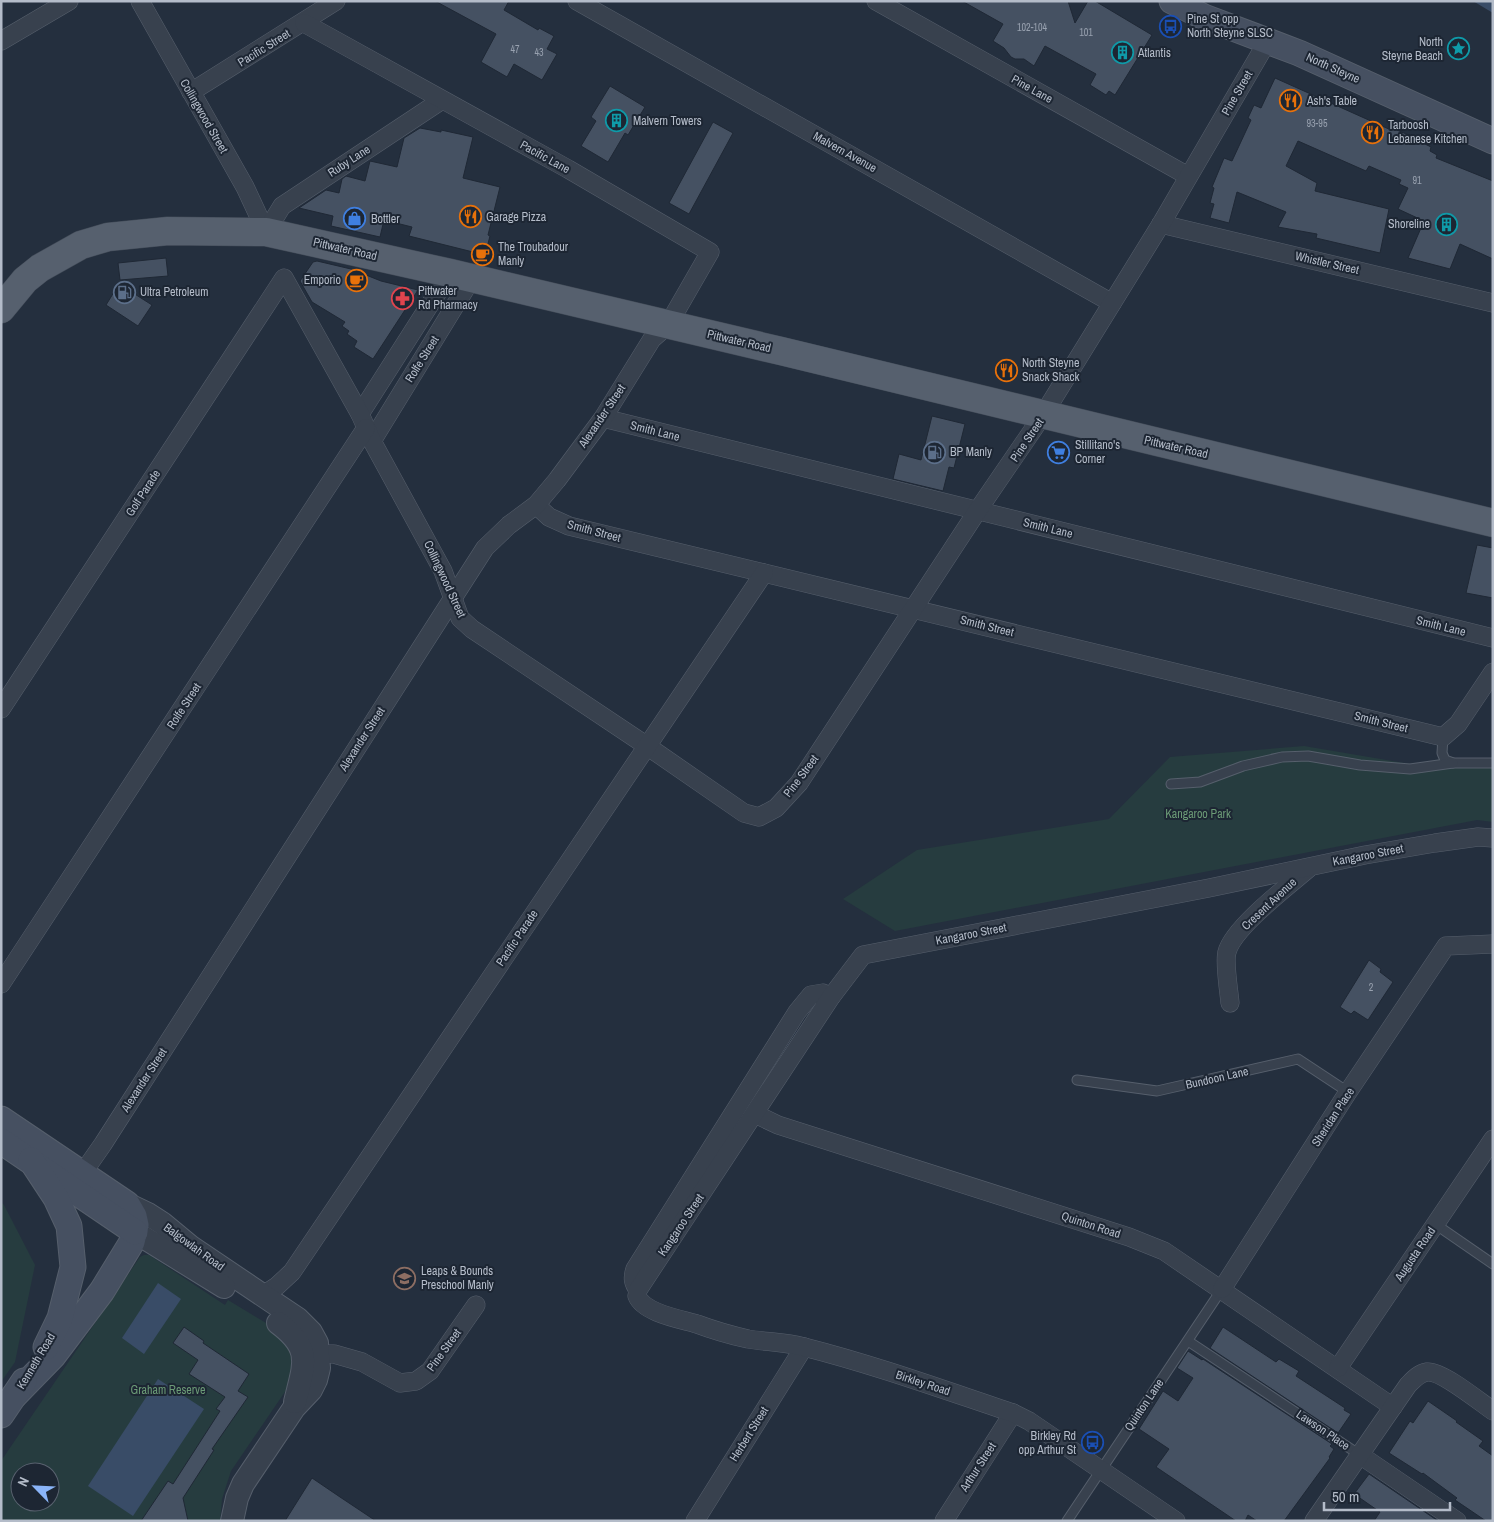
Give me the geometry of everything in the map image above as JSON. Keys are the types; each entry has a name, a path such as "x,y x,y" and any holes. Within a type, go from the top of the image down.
{"main road":[{"name":"North Steyne","path":"1172,1 1204,17 1299,53 1493,141"},
{"name":"Pittwater Road","path":"1,309 25,280 40,268 81,245 108,237 168,231 266,232 857,369 1493,523"},
{"name":"Balgowlah Road","path":"1,1119 127,1204"},
{"name":"Balgowlah Road","path":"1,1141 135,1232"},
{"name":"Kenneth Road","path":"8,1405 51,1339 60,1318 73,1267 69,1226 56,1198 31,1160"},
{"path":"127,1204 134,1216 135,1232"},
{"name":"Kenneth Road","path":"8,1405 53,1356 102,1291 132,1242 135,1232"},
{"path":"73,1267 86,1266 93,1268 100,1275 102,1291"}],"street":[{"path":"1,41 69,1"},
{"name":"Collingwood Street","path":"140,1 244,187 266,232"},
{"name":"Pacific Street","path":"191,92 304,23 336,1"},
{"name":"Malvern Avenue","path":"577,1 1112,303"},
{"name":"Pine Lane","path":"876,1 1188,176"},
{"name":"Pacific Lane","path":"304,23 568,169 710,252 668,325"},
{"name":"Pine Street","path":"759,817 776,808 799,783 978,510 1043,415 1161,224 1267,42"},
{"name":"Ruby Lane","path":"266,232 282,206 442,100"},
{"name":"Whistler Street","path":"1161,224 1493,303"},
{"name":"Rolfe Street","path":"366,428 461,276"},
{"name":"Rolfe Street","path":"1,984 366,428 461,276"},
{"name":"Collingwood Street","path":"284,278 443,571 460,618 472,629 744,813 759,817"},
{"name":"Golf Parade","path":"1,709 284,278"},
{"name":"Alexander Street","path":"82,1174 485,548 509,524 536,505 603,418 652,339 668,325"},
{"name":"Smith Lane","path":"603,418 1493,638"},
{"name":"Smith Street","path":"536,505 549,517 569,526 1443,737"},
{"name":"Pacific Parade","path":"263,1295 277,1286 292,1272 764,574"},
{"path":"1443,737 1458,724 1493,672"},
{"name":"Kangaroo Street","path":"641,1298 754,1114 863,955 1435,843 1478,837 1493,838"},
{"name":"Cresent Avenue","path":"1230,1003 1226,953 1234,938 1257,913 1310,867"},
{"name":"Sheridan Place","path":"1222,1289 1348,1092 1446,946 1493,944"},
{"path":"641,1298 632,1277 635,1269 797,1012 811,995 823,993 832,998"},
{"name":"Quinton Road","path":"754,1114 778,1125 1129,1236 1164,1251 1393,1407"},
{"name":"Augusta Road","path":"1338,1368 1493,1139"},
{"name":"Balgowlah Road","path":"127,1204 155,1218 192,1247 298,1319 311,1332 317,1343 319,1368 316,1380 311,1390 294,1408 243,1484 237,1498 232,1521"},
{"name":"Balgowlah Road","path":"135,1232 275,1321 295,1337 301,1348 303,1360 294,1408"},
{"name":"Birkley Road","path":"641,1298 718,1332 749,1339 776,1341 804,1347 905,1377 1013,1413 1176,1521"},
{"name":"Pine Street","path":"319,1354 334,1354 362,1362 400,1383 416,1382 430,1371 476,1305"},
{"name":"Herbert Street","path":"695,1521 804,1347"},
{"path":"1314,1521 1393,1407 1414,1379 1425,1372 1432,1372 1446,1378 1493,1411"},
{"name":"Arthur Street","path":"944,1521 1013,1413"},
{"name":"Lawson Place","path":"1360,1455 1457,1521"}],"lane":[{"path":"1443,737 1442,753 1445,760 1453,763"},
{"path":"1171,784 1200,782 1242,766 1282,757 1308,756 1360,765 1410,769 1453,763 1493,764"},
{"name":"Bundoon Lane","path":"1077,1080 1157,1091 1298,1060 1348,1092"},
{"path":"1435,1224 1493,1264"},
{"name":"Quinton Lane","path":"1067,1521 1222,1289"},
{"name":"Lawson Place","path":"1188,1341 1360,1455"}],"green space":[{"name":"Kangaroo Park","path":"1304,746 1416,765 1493,767 1493,822 1477,820 895,931 843,899 917,850 1109,819 1170,757"},
{"path":"1,1202 35,1265 15,1362 1,1382"},
{"name":"Graham Reserve","path":"144,1255 149,1255 225,1305 228,1300 281,1332 293,1346 293,1380 231,1471 222,1499 220,1521 1,1521 1,1461 140,1257"}],"water":[{"path":"1473,1 1493,1 1493,13"},
{"path":"158,1283 181,1299 144,1354 122,1338"},
{"path":"158,1379 204,1409 133,1516 88,1486"}],"building":[{"path":"435,1 509,1 504,10 538,30 539,28 554,36 547,49 557,54 542,80 514,64 507,77 481,62 496,34"},
{"path":"962,1 1068,1 1075,23 1088,1 1095,1 1152,35 1115,95 1109,91 1106,95 1090,85 1096,74 1045,46 1034,66 1024,59 1011,57 1004,48 993,41 1003,24"},
{"path":"1275,78 1391,130 1392,128 1411,136 1431,147 1430,151 1437,155 1436,158 1493,181 1493,259 1460,244 1450,269 1408,258 1424,221 1398,209 1408,188 1399,184 1401,180 1369,166 1366,171 1298,141 1286,166 1317,183 1315,191 1389,209 1380,253 1316,238 1317,234 1278,227 1286,212 1237,192 1229,223 1210,218 1214,204 1210,203 1214,188 1212,187 1224,158 1232,161 1251,120 1248,118 1254,105 1261,108"},
{"name":"Malvern Towers","path":"610,86 645,107 628,135 625,133 608,162 581,146 596,121 591,117"},
{"path":"713,122 733,133 689,214 669,203"},
{"path":"420,128 441,132 441,130 473,137 463,178 500,187 485,255 409,236 412,227 384,220 380,237 331,226 333,216 299,208 326,190 339,193 342,179 346,176 365,181 370,161 397,167 404,138"},
{"path":"166,258 168,276 120,280 118,263"},
{"path":"317,261 351,269 381,281 418,290 373,359 354,347 357,341 347,334 349,331 342,326 345,322 312,302 300,281 313,262"},
{"path":"119,284 152,305 138,326 106,305"},
{"path":"932,416 965,424 954,468 949,467 943,491 893,479 899,454 921,460"},
{"path":"1477,545 1493,548 1493,598 1466,593"},
{"path":"1369,960 1393,982 1368,1020 1354,1011 1351,1014 1340,1007"},
{"path":"184,1327 204,1341 203,1343 249,1374 238,1391 248,1397 212,1449 214,1450 183,1498 188,1521 141,1521 168,1481 173,1484 220,1411 216,1409 225,1397 189,1374 198,1360 173,1343"},
{"path":"1223,1327 1276,1362 1279,1359 1299,1371 1296,1376 1345,1408 1344,1410 1351,1414 1338,1433 1210,1348"},
{"path":"1188,1351 1332,1444 1330,1446 1334,1449 1330,1458 1284,1521 1257,1521 1248,1515 1245,1521 1236,1521 1156,1467 1169,1449 1139,1429 1163,1391 1178,1401 1193,1378 1177,1368"},
{"path":"1428,1401 1483,1441 1479,1446 1493,1456 1493,1521 1486,1521 1455,1500 1457,1498 1423,1473 1389,1453 1410,1421 1413,1423"},
{"path":"1369,1474 1438,1521 1374,1521 1380,1512 1354,1494"},
{"path":"312,1478 340,1497 376,1521 285,1521"}],"place":[{"name":"Pine St opp North Steyne SLSC","path":"1171,26"},
{"name":"North Steyne Beach","path":"1459,49"},
{"name":"Atlantis","path":"1122,53"},
{"name":"Ash's Table","path":"1291,101"},
{"name":"Malvern Towers","path":"617,121"},
{"name":"Tarboosh Lebanese Kitchen","path":"1372,132"},
{"name":"Garage Pizza","path":"470,217"},
{"name":"Bottler","path":"355,219"},
{"name":"Shoreline","path":"1446,224"},
{"name":"The Troubadour Manly","path":"482,254"},
{"name":"Emporio","path":"357,280"},
{"name":"Ultra Petroleum","path":"124,292"},
{"name":"Pittwater Rd Pharmacy","path":"402,298"},
{"name":"North Steyne Snack Shack","path":"1006,370"},
{"name":"BP Manly","path":"934,452"},
{"name":"Stillitano's Corner","path":"1059,452"},
{"name":"Leaps & Bounds Preschool Manly","path":"405,1278"},
{"name":"Birkley Rd opp Arthur St","path":"1092,1443"}]}
